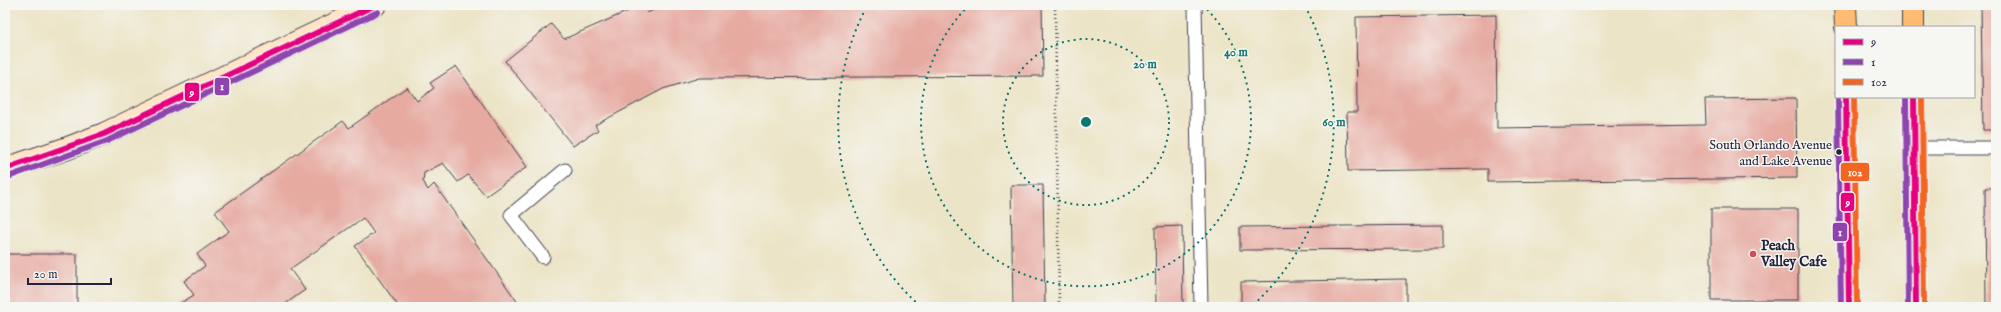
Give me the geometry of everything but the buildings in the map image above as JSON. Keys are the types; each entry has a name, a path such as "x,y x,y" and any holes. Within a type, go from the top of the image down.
{"main road":[{"path":"5,169 104,134 375,5"},
{"path":"1846,5 1846,26"},
{"path":"1913,5 1913,26"},
{"path":"1846,98 1849,307"},
{"path":"1914,98 1916,307"}],"lane":[{"path":"1195,5 1201,307"},
{"path":"1915,148 1996,148"},
{"path":"543,257 511,215 565,170"}],"path":[{"path":"1055,5 1059,307"}],"transit line":[{"name":"9","path":"5,169 104,134 375,5"},
{"name":"1","path":"8,177 107,141 378,12"},
{"name":"1","path":"1838,98 1841,307"},
{"name":"9","path":"1846,98 1849,307"},
{"name":"102","path":"1854,98 1857,307"},
{"name":"1","path":"1906,98 1908,307"},
{"name":"9","path":"1914,98 1916,307"},
{"name":"102","path":"1922,98 1924,307"}],"place":[{"name":"South Orlando Avenue and Lake Avenue","path":"1839,152"},
{"name":"Peach Valley Cafe","path":"1753,254"}]}
